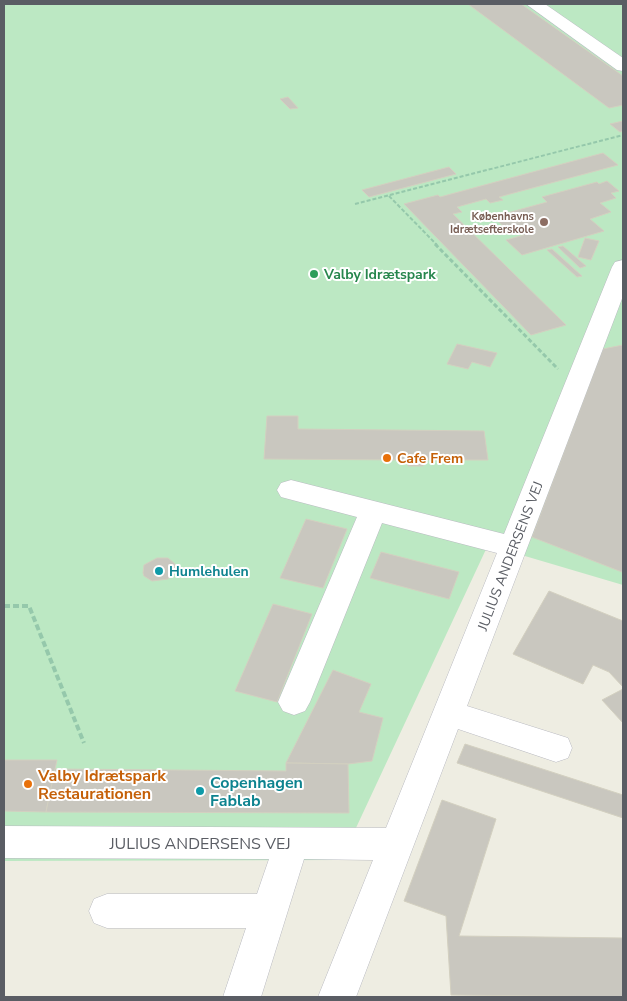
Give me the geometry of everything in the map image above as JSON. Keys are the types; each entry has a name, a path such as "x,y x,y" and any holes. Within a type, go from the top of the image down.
{"street":[{"path":"534,4 623,66"},
{"name":"JULIUS ANDERSENS VEJ","path":"337,997 623,267"},
{"path":"291,490 514,547"},
{"path":"294,702 372,511"},
{"path":"449,713 556,748"},
{"name":"JULIUS ANDERSENS VEJ","path":"4,842 397,844"},
{"path":"242,997 292,843"},
{"path":"107,911 270,911"}],"path":[{"path":"356,204 623,135"},
{"path":"389,195 576,388"},
{"path":"4,606 29,606 84,743"}],"green space":[{"name":"Valby Idrætspark","path":"4,4 623,4 623,585 488,545 341,860 4,861"}],"building":[{"path":"468,4 521,4 623,76 623,105 609,108"},
{"path":"288,97 298,108 290,109 280,99"},
{"path":"623,121 623,131 620,132 610,124"},
{"path":"603,153 618,165 499,197 503,200 490,203 486,199 457,207 462,212 453,214 566,325 531,335 404,204 438,195 440,197"},
{"path":"449,167 456,174 369,197 362,190"},
{"path":"607,181 619,191 611,193 616,198 600,203 611,212 590,219 604,231 522,255 506,240 524,235 515,227 507,229 493,217 547,202 542,197"},
{"path":"585,238 599,241 591,260 578,257"},
{"path":"563,246 586,266 580,268 558,247"},
{"path":"552,249 582,276 577,277 547,250"},
{"path":"457,344 497,353 490,367 472,362 468,369 447,364"},
{"path":"623,345 622,572 532,537 603,349"},
{"path":"267,416 298,416 298,429 484,431 488,460 423,460 423,466 408,466 407,460 264,459"},
{"path":"306,519 347,529 323,588 280,578"},
{"path":"381,552 459,572 449,599 370,578"},
{"name":"Humlehulen","path":"157,558 168,558 175,564 175,572 168,579 152,581 144,576 144,565"},
{"path":"549,591 623,621 623,687 609,672 593,665 583,684 513,654"},
{"path":"273,604 312,614 277,702 235,691"},
{"path":"333,670 371,684 359,712 383,718 372,761 348,764 286,763"},
{"path":"623,689 623,723 602,700"},
{"path":"465,744 623,795 623,818 457,763"},
{"path":"4,760 57,760 46,812 4,811"},
{"name":"Copenhagen Fablab","path":"286,763 348,764 349,813 46,812 55,769 286,771"},
{"path":"442,800 496,819 459,936 623,938 623,997 451,995 446,916 404,901"}],"place":[{"name":"Københavns Idrætsefterskole","path":"544,222"},
{"name":"Valby Idrætspark","path":"314,274"},
{"name":"Cafe Frem","path":"387,458"},
{"name":"Humlehulen","path":"159,571"},
{"name":"Valby Idrætspark Restaurationen","path":"28,784"},
{"name":"Copenhagen Fablab","path":"200,791"}]}
